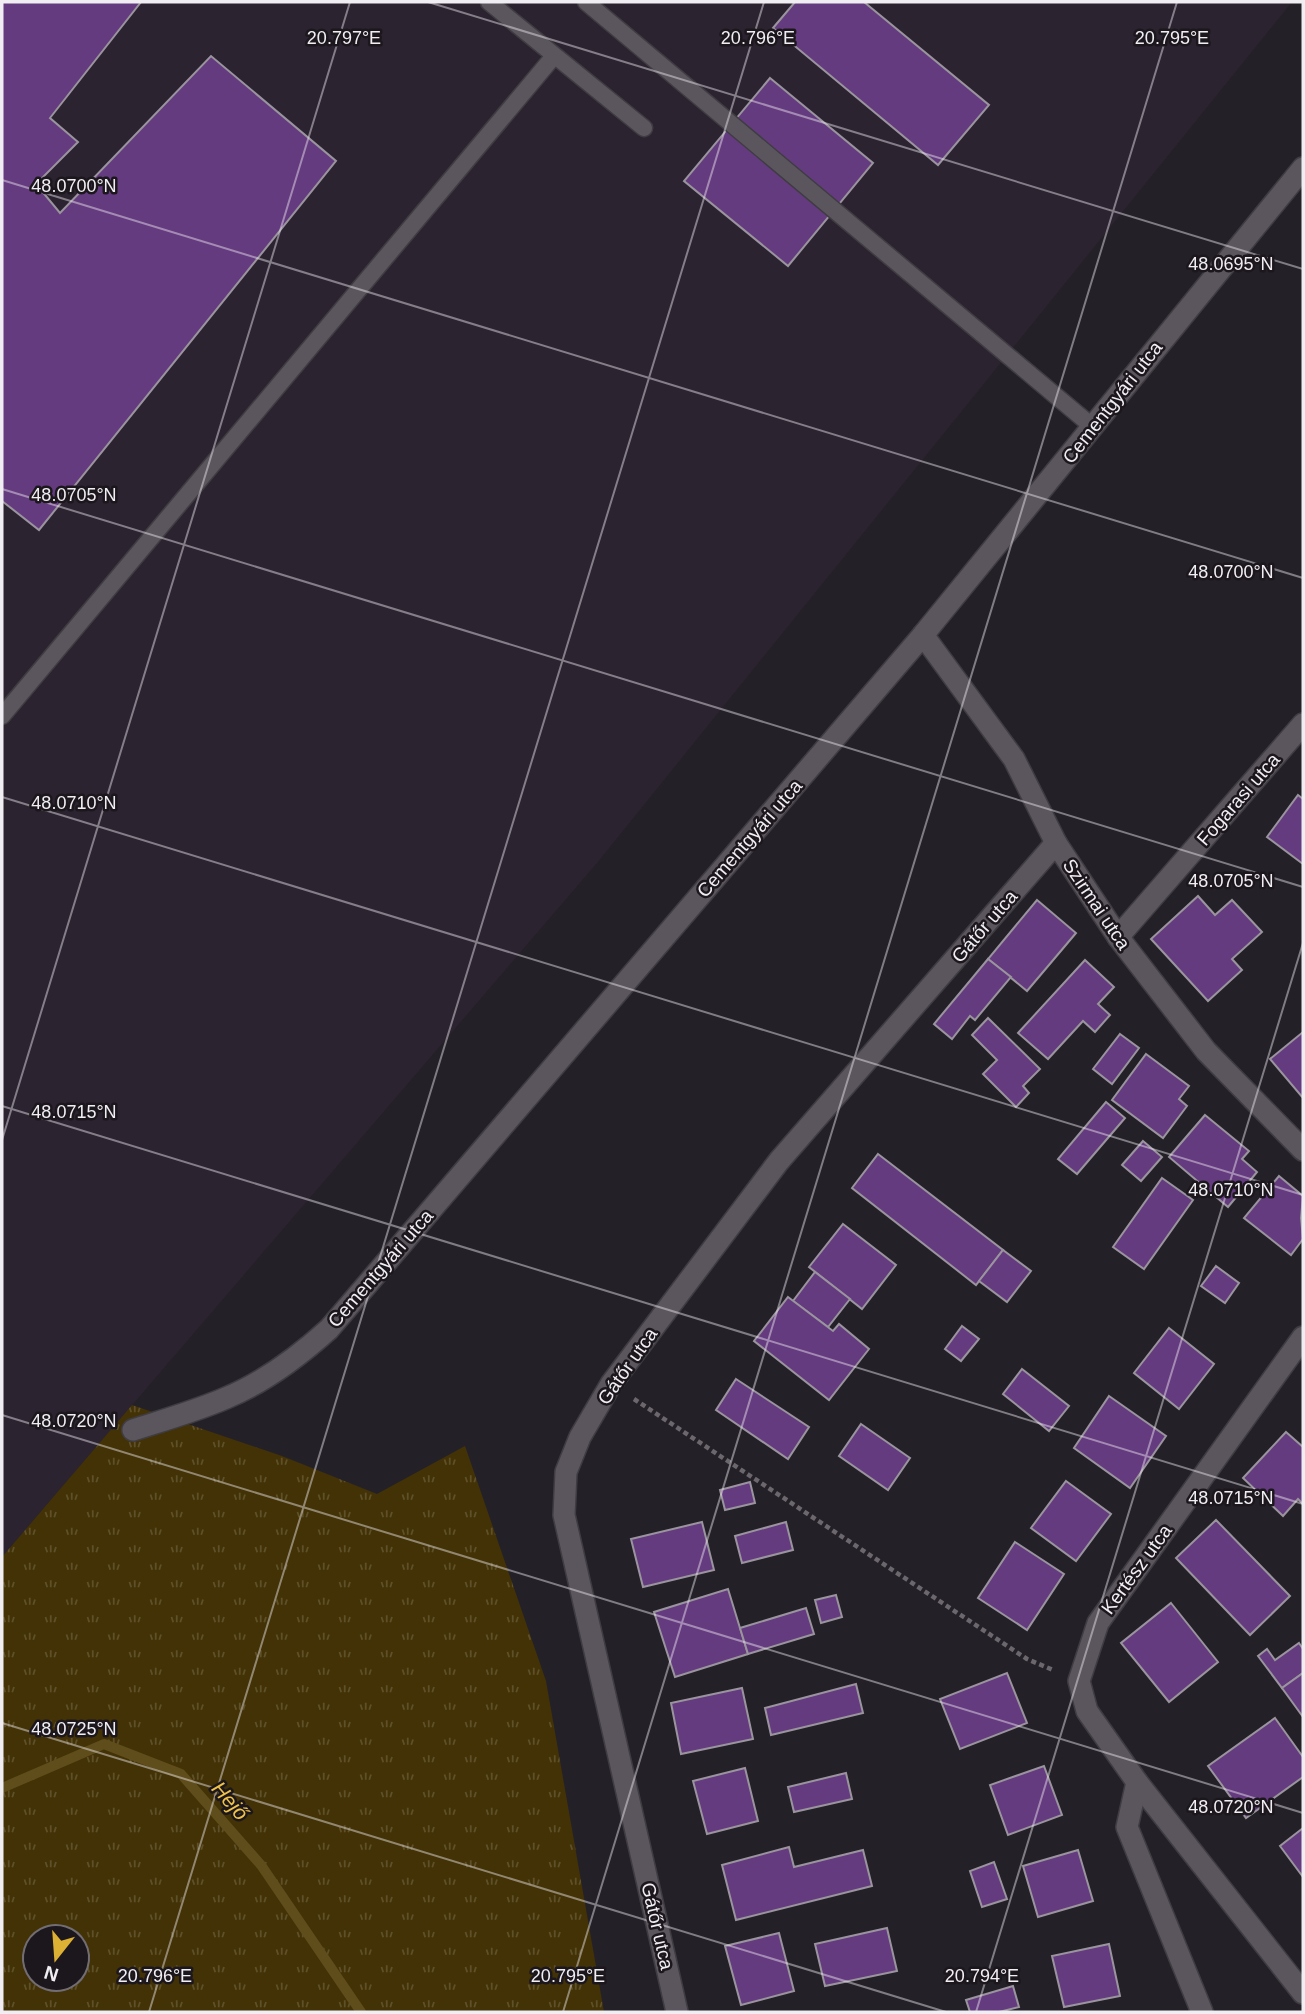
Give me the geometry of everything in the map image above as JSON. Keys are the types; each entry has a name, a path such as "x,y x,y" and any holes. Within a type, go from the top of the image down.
{"street":[{"name":"Cementgyári utca","path":"133,1430 226,1398 246,1388 298,1356 329,1329 923,635 1303,168"},
{"name":"Szirmai utca","path":"923,635 1014,759 1056,843 1118,937 1206,1051 1303,1150"},
{"name":"Fogarasi utca","path":"1118,937 1303,724"},
{"name":"Gátőr utca","path":"677,2012 564,1514 566,1472 580,1437 611,1384 779,1161 1056,843"},
{"name":"Kertész utca","path":"1079,1681 1098,1623 1303,1337"},
{"path":"1079,1681 1087,1711 1138,1782 1303,1993"},
{"path":"1138,1782 1127,1827 1202,2012"}],"lane":[{"path":"489,2 644,128"},
{"path":"586,2 1093,428"},
{"path":"2,716 554,56"}],"path":[{"path":"611,1384 1027,1659 1079,1681"}],"shaded area":[{"path":"2,2 1292,2 597,863 2,1557"}],"green space":[{"path":"132,1405 282,1456 377,1494 465,1446 546,1681 604,2012 2,2012 2,1557"}],"building":[{"path":"2,2 141,2 50,118 78,142 36,184 60,213 211,56 336,161 39,530 2,501"},
{"path":"795,2 864,2 989,105 938,165 773,28"},
{"path":"770,78 873,163 788,266 684,181"},
{"path":"1298,795 1303,799 1303,864 1267,837"},
{"path":"1198,896 1215,915 1232,900 1262,932 1232,959 1242,970 1208,1001 1151,939"},
{"path":"1037,900 1076,933 1027,991 988,959"},
{"path":"988,959 1011,977 975,1020 970,1016 952,1039 934,1024"},
{"path":"1085,960 1114,987 1098,1004 1110,1015 1095,1032 1083,1021 1048,1059 1018,1033"},
{"path":"988,1018 1040,1069 1023,1086 1029,1093 1016,1107 983,1074 997,1060 972,1035"},
{"path":"1303,1032 1303,1098 1270,1059"},
{"path":"1120,1034 1139,1048 1112,1084 1093,1069"},
{"path":"1146,1054 1189,1086 1179,1099 1187,1106 1163,1138 1112,1100"},
{"path":"1106,1102 1125,1118 1077,1174 1058,1159"},
{"path":"1205,1115 1249,1151 1242,1159 1257,1172 1228,1207 1169,1157"},
{"path":"1143,1141 1162,1157 1141,1181 1122,1165"},
{"path":"878,1154 1003,1250 976,1285 852,1188"},
{"path":"1279,1176 1303,1196 1303,1239 1291,1255 1244,1218"},
{"path":"1162,1178 1193,1200 1144,1269 1113,1247"},
{"path":"843,1224 896,1265 862,1309 809,1267"},
{"path":"1003,1250 1031,1271 1007,1302 979,1281"},
{"path":"1216,1266 1239,1283 1225,1303 1201,1286"},
{"path":"815,1272 850,1299 828,1327 793,1301"},
{"path":"788,1297 833,1331 839,1324 869,1349 829,1400 754,1341"},
{"path":"962,1326 979,1339 961,1361 945,1349"},
{"path":"1169,1328 1214,1364 1179,1409 1134,1373"},
{"path":"1022,1369 1069,1406 1049,1431 1003,1394"},
{"path":"736,1379 809,1427 788,1459 716,1410"},
{"path":"1109,1396 1166,1436 1130,1488 1074,1448"},
{"path":"861,1424 910,1458 888,1490 839,1456"},
{"path":"1286,1432 1303,1447 1303,1504 1298,1499 1283,1516 1243,1478"},
{"path":"1066,1481 1111,1514 1076,1561 1031,1528"},
{"path":"750,1482 755,1503 725,1510 720,1490"},
{"path":"1216,1520 1290,1596 1250,1635 1176,1558"},
{"path":"702,1522 714,1570 643,1587 631,1539"},
{"path":"786,1522 793,1550 742,1563 735,1536"},
{"path":"1015,1542 1064,1574 1027,1630 978,1598"},
{"path":"728,1589 748,1654 675,1677 654,1612"},
{"path":"836,1595 842,1617 821,1623 815,1600"},
{"path":"1171,1603 1218,1662 1169,1702 1121,1643"},
{"path":"806,1608 814,1634 748,1654 740,1628"},
{"path":"1299,1643 1303,1649 1303,1673 1282,1688 1258,1656 1267,1649 1275,1660"},
{"path":"1007,1673 1027,1723 960,1749 940,1699"},
{"path":"1303,1673 1303,1717 1282,1688"},
{"path":"856,1684 863,1713 771,1735 765,1708"},
{"path":"742,1688 753,1739 681,1754 671,1703"},
{"path":"1275,1718 1303,1757 1303,1777 1246,1818 1208,1766"},
{"path":"1044,1766 1062,1815 1008,1835 990,1785"},
{"path":"745,1768 758,1821 707,1834 693,1781"},
{"path":"846,1773 852,1799 794,1812 788,1787"},
{"path":"1303,1828 1303,1877 1280,1846"},
{"path":"789,1847 794,1867 863,1850 872,1886 736,1920 722,1865"},
{"path":"1078,1850 1093,1901 1038,1917 1023,1866"},
{"path":"994,1862 1007,1899 982,1907 970,1871"},
{"path":"887,1928 897,1971 825,1986 815,1944"},
{"path":"779,1933 794,1991 741,2005 725,1946"},
{"path":"1109,1944 1120,1996 1064,2007 1052,1956"},
{"path":"1013,1986 1019,2007 999,2012 970,2012 966,2000"}],"waterway":[{"name":"Hejő","path":"2,1788 104,1744 181,1774 261,1865 361,2012"}]}
